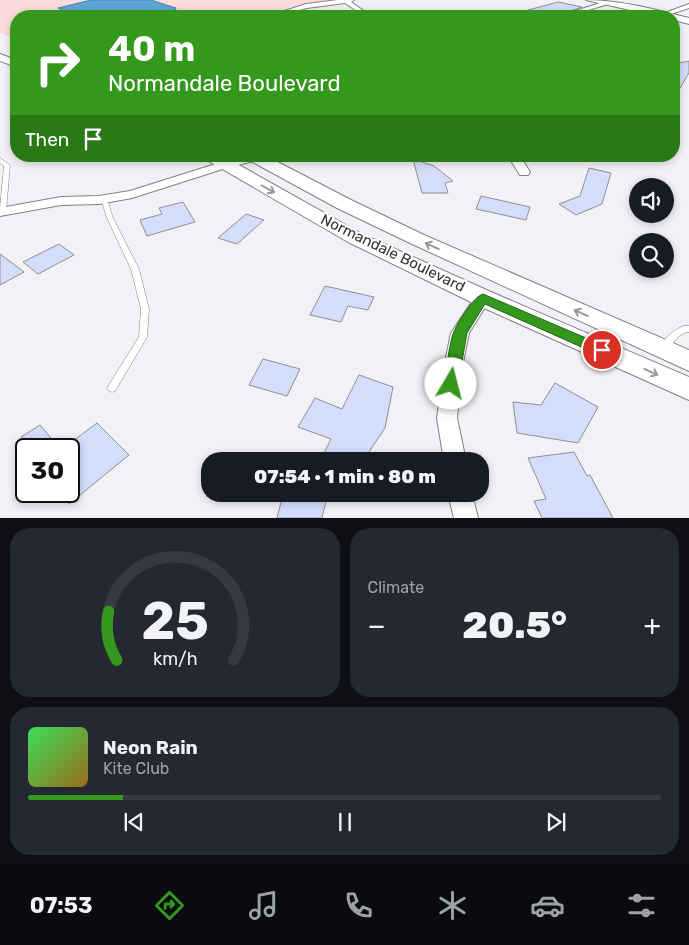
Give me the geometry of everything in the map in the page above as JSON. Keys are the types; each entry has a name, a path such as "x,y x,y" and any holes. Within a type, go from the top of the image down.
{"main road":[{"path":"590,0 636,10"},
{"name":"Normandale Boulevard","path":"223,162 356,238 483,298 689,389"},
{"name":"Normandale Boulevard","path":"266,162 344,204 417,239 689,361"}],"street":[{"path":"345,0 359,10"},
{"path":"292,10 306,6 351,0"},
{"path":"584,10 606,4"},
{"path":"1,212 62,201 104,199 146,191 214,162"},
{"path":"518,162 524,172"},
{"path":"453,452 447,418 453,367 460,333 483,298"},
{"path":"462,502 466,518"}],"lane":[{"path":"0,160 7,165 1,212"},
{"path":"104,199 110,218 135,269 145,309 143,337 112,388"},
{"path":"662,349 672,336 682,329 689,329"}],"shaded area":[{"path":"0,0 91,0 63,6 75,10 10,10 10,37 0,33"},
{"path":"151,0 329,0 280,10 174,10 174,6"}],"water":[{"path":"91,0 151,0 176,8 175,10 62,10 58,8"}],"building":[{"path":"558,2 582,7 574,10 528,10"},
{"path":"689,61 689,73 680,88 680,63"},
{"path":"414,162 422,162 434,166 453,181 445,183 448,193 422,193"},
{"path":"589,168 611,173 602,204 576,215 559,204 580,196"},
{"path":"481,196 530,207 526,220 476,209"},
{"path":"183,202 195,222 147,236 140,220 162,214 159,208"},
{"path":"246,214 264,220 237,244 218,238"},
{"path":"59,244 74,255 38,274 23,262"},
{"path":"0,254 24,272 0,285"},
{"path":"325,286 374,297 368,310 348,306 341,322 310,315"},
{"path":"263,359 300,369 287,396 249,385"},
{"path":"359,375 393,387 385,428 369,452 324,452 331,439 298,427 315,398 342,409"},
{"path":"555,383 598,407 578,443 517,433 513,402 541,405"},
{"path":"97,423 129,455 80,495 80,438 77,438"},
{"path":"40,425 51,438 22,438"},
{"path":"574,452 587,476 590,475 613,518 542,518 534,501 546,499 528,458"},
{"path":"281,502 326,502 322,518 277,518"}],"route":[{"path":"451,384 460,333 483,298 602,350"}]}
